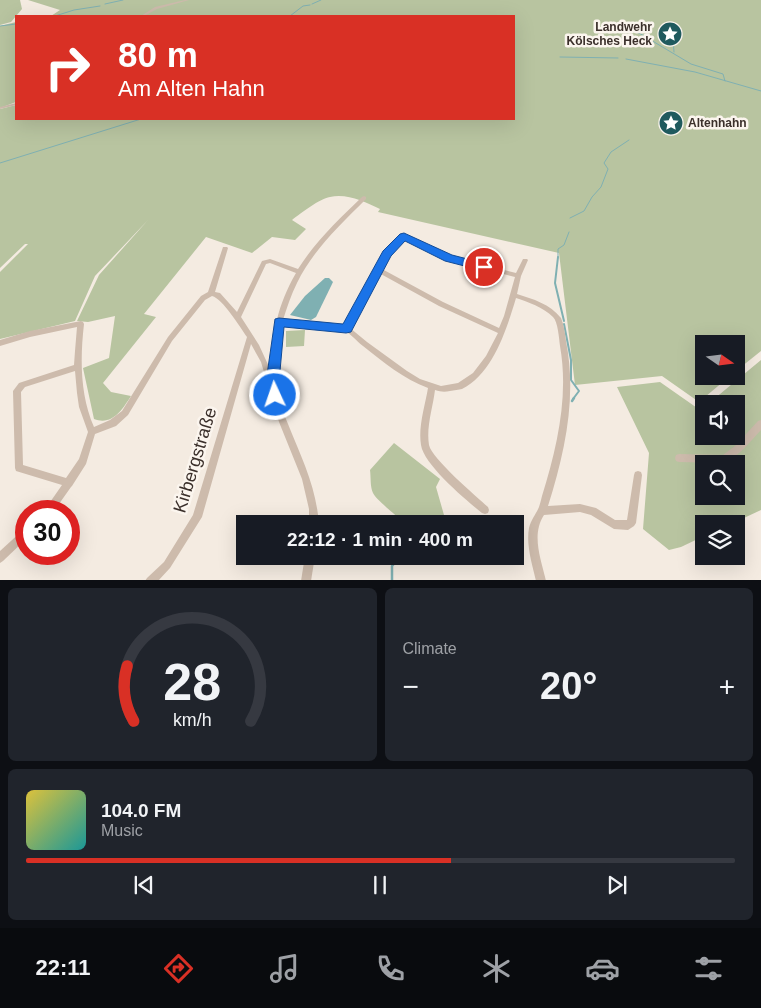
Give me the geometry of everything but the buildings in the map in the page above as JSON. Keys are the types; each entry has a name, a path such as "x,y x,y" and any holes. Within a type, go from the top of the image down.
{"street":[{"path":"144,15 156,8 188,0"},
{"path":"0,108 15,104"},
{"path":"272,382 279,322 285,301 299,272 326,234 364,198"},
{"path":"346,329 387,254 404,237 449,258 518,276"},
{"path":"92,432 113,423 125,413 170,338 203,298 211,293 225,248"},
{"path":"237,318 264,262 270,260 299,272"},
{"path":"279,322 346,329 418,381 432,388 456,387 470,381 497,346 518,276 525,260"},
{"path":"378,270 441,304 502,332"},
{"path":"211,293 218,295 258,348 272,382 278,408 309,489 314,515"},
{"path":"513,295 543,307 556,316 559,320 566,362 567,381 563,433 555,471 542,511 534,525 532,536 541,580"},
{"path":"0,343 39,332 81,324 77,346 77,367 87,421 92,432 83,461 57,500"},
{"name":"Kirbergstraße","path":"150,580 166,564 197,517 250,337"},
{"path":"69,482 18,468 17,391 22,385 77,367"},
{"path":"432,388 425,438 426,450 460,488 485,510"},
{"path":"679,458 724,459 738,449 761,424"},
{"path":"542,511 580,508 593,511 614,524 628,525 631,523 638,475"},
{"path":"0,558 15,544"},
{"path":"306,580 308,565"}],"green space":[{"path":"0,0 20,0 22,9 11,22 0,25"},
{"path":"28,0 761,0 761,351 745,364 745,335 695,335 695,385 719,385 707,395 695,395 695,399 662,376 575,385 559,253 378,212 380,209 362,201 336,196 321,200 292,220 306,229 295,240 272,237 252,253 206,237 144,314 156,317 103,383 111,392 131,396 116,415 106,420 94,419 83,368 109,358 115,316 88,322 77,321 99,275 148,220 95,276 75,321 0,339 0,272 28,244 25,244 0,268 0,109 15,105 15,120 515,120 515,15 52,15 60,10"},
{"path":"15,22 15,102 0,108 0,26"},
{"path":"305,330 304,346 286,347 286,331"},
{"path":"761,360 761,510 745,517 745,515 695,515 695,540 669,550 643,529 649,453 617,387 660,382 695,406 695,445 745,445 745,395 719,395 731,385 745,385 745,373"},
{"path":"394,443 440,479 436,487 444,515 396,515 373,493 370,470"}],"water":[{"path":"325,278 329,278 333,282 316,317 311,320 290,315 305,296"}],"waterway":[{"path":"105,4 123,0"},
{"path":"312,4 321,0"},
{"path":"291,15 303,6 310,5"},
{"path":"58,15 74,10 100,6"},
{"path":"0,26 15,24"},
{"path":"620,28 639,33 691,64 723,74 725,81"},
{"path":"673,38 674,52"},
{"path":"560,57 618,58"},
{"path":"626,59 695,72 725,81"},
{"path":"725,81 761,91"},
{"path":"0,163 138,120"},
{"path":"570,218 584,211 592,197 601,187 608,169 604,163 611,152 629,140"},
{"path":"558,257 558,249 564,245 569,232"},
{"path":"558,257 555,283 564,321"},
{"path":"564,324 571,360 571,380 579,391 573,399"},
{"path":"392,580 393,565"}],"place":[{"name":"Landwehr Kölsches Heck","path":"670,34"},
{"name":"Altenhahn","path":"671,123"}],"route":[{"path":"275,395 272,382 279,322 346,329 387,254 404,237 449,258 484,267"}]}
